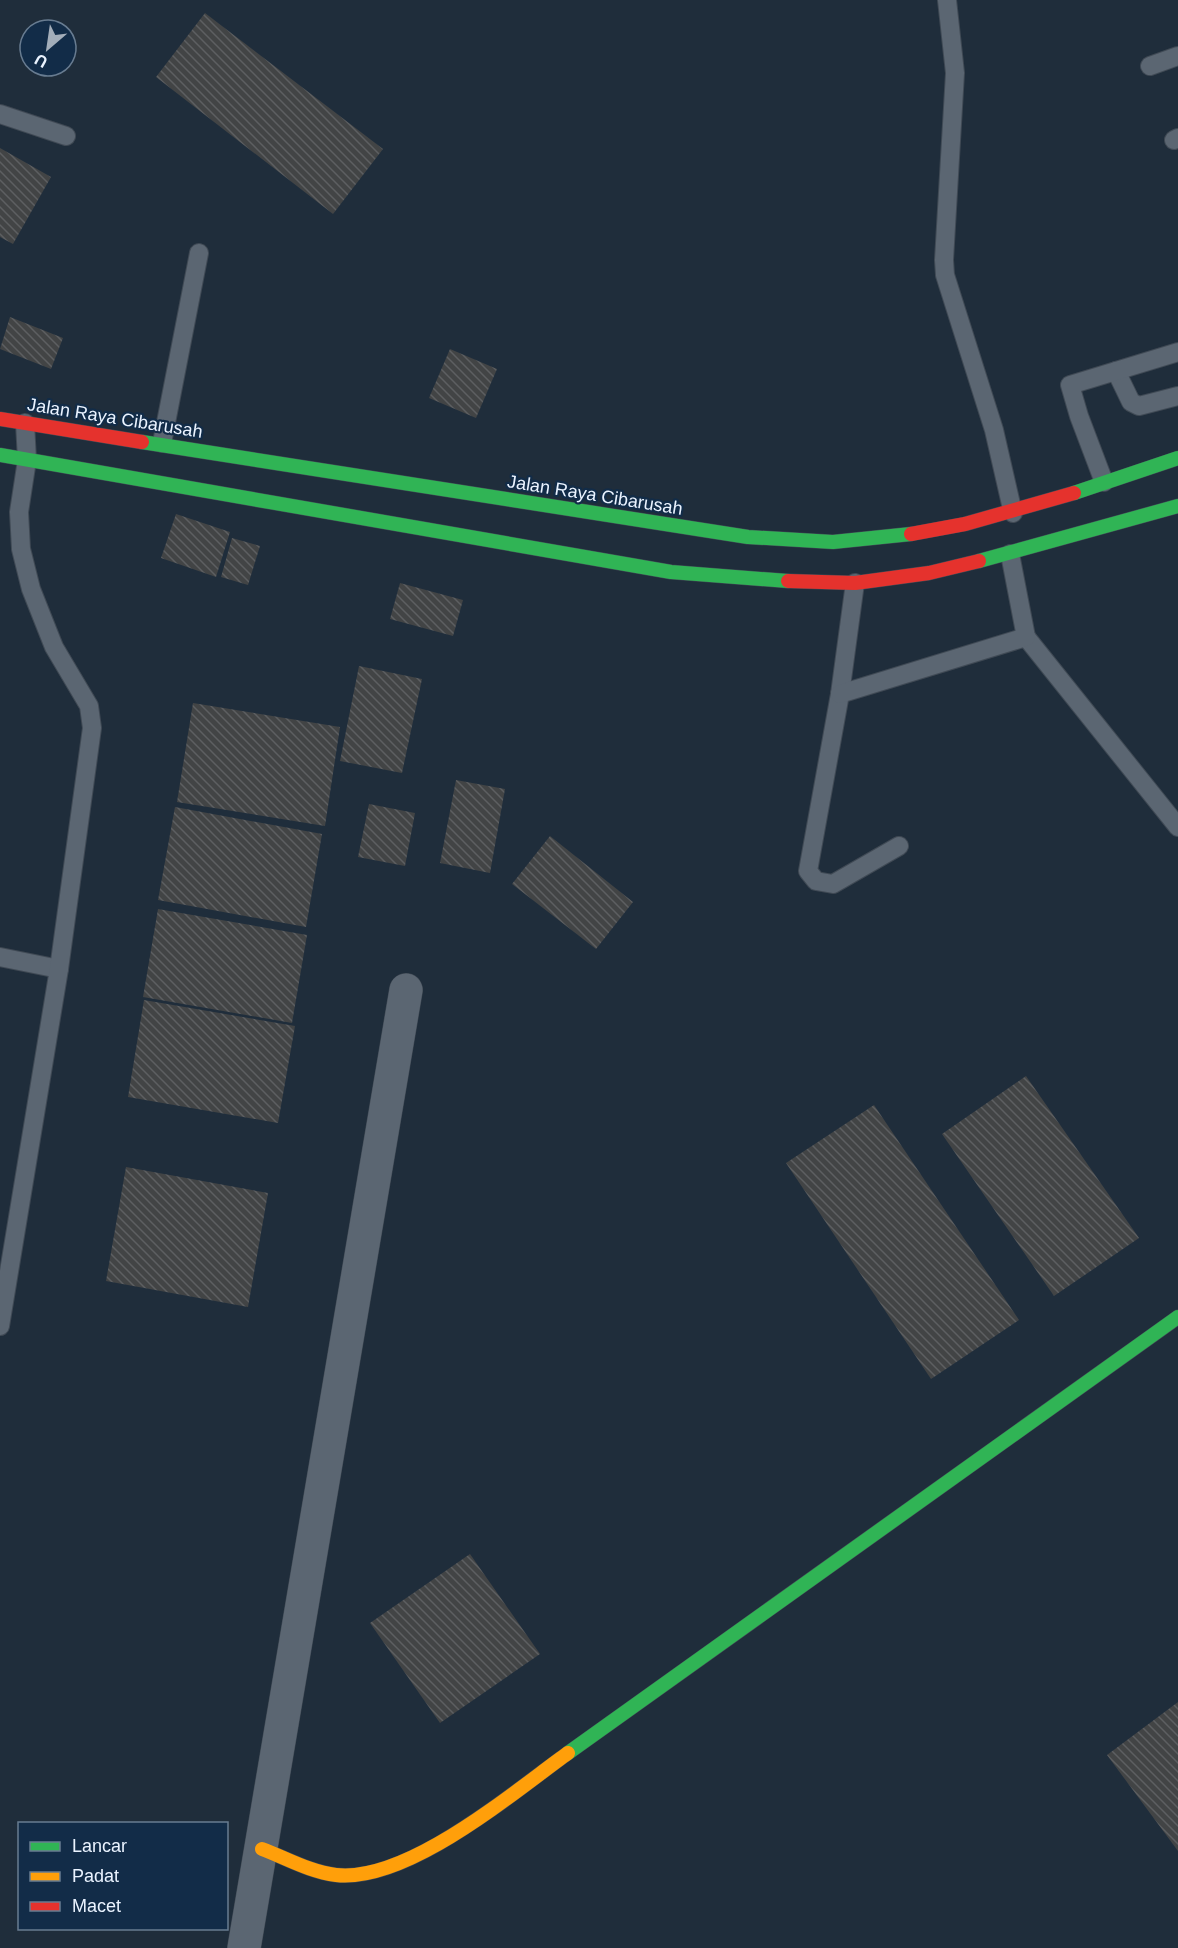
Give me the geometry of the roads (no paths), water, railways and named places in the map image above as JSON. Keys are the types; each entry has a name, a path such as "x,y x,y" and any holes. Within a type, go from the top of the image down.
{"main road":[{"name":"Jalan Raya Cibarusah","path":"0,419 760,539 831,542 891,538 1013,513 1178,458"},
{"path":"0,455 671,572 774,581 855,583 929,573 1010,554 1178,506"},
{"path":"262,1849 336,1875 361,1874 404,1861 463,1828 1178,1317"}],"street":[{"path":"244,1948 406,990"}],"lane":[{"path":"947,0 955,73 945,275 994,430 1013,513"},
{"path":"1150,66 1178,56"},
{"path":"0,114 66,136"},
{"path":"162,443 199,253"},
{"path":"1104,482 1070,385 1178,352"},
{"path":"1116,371 1131,402 1139,406 1178,396"},
{"path":"0,1326 59,969 92,728 89,706 54,647 31,589 21,549 19,512 27,460 25,423"},
{"path":"1010,554 1026,637 1178,827"},
{"path":"855,583 840,694 808,871 816,881 833,884 899,846"},
{"path":"840,694 1026,637"},
{"path":"0,957 59,969"}]}
